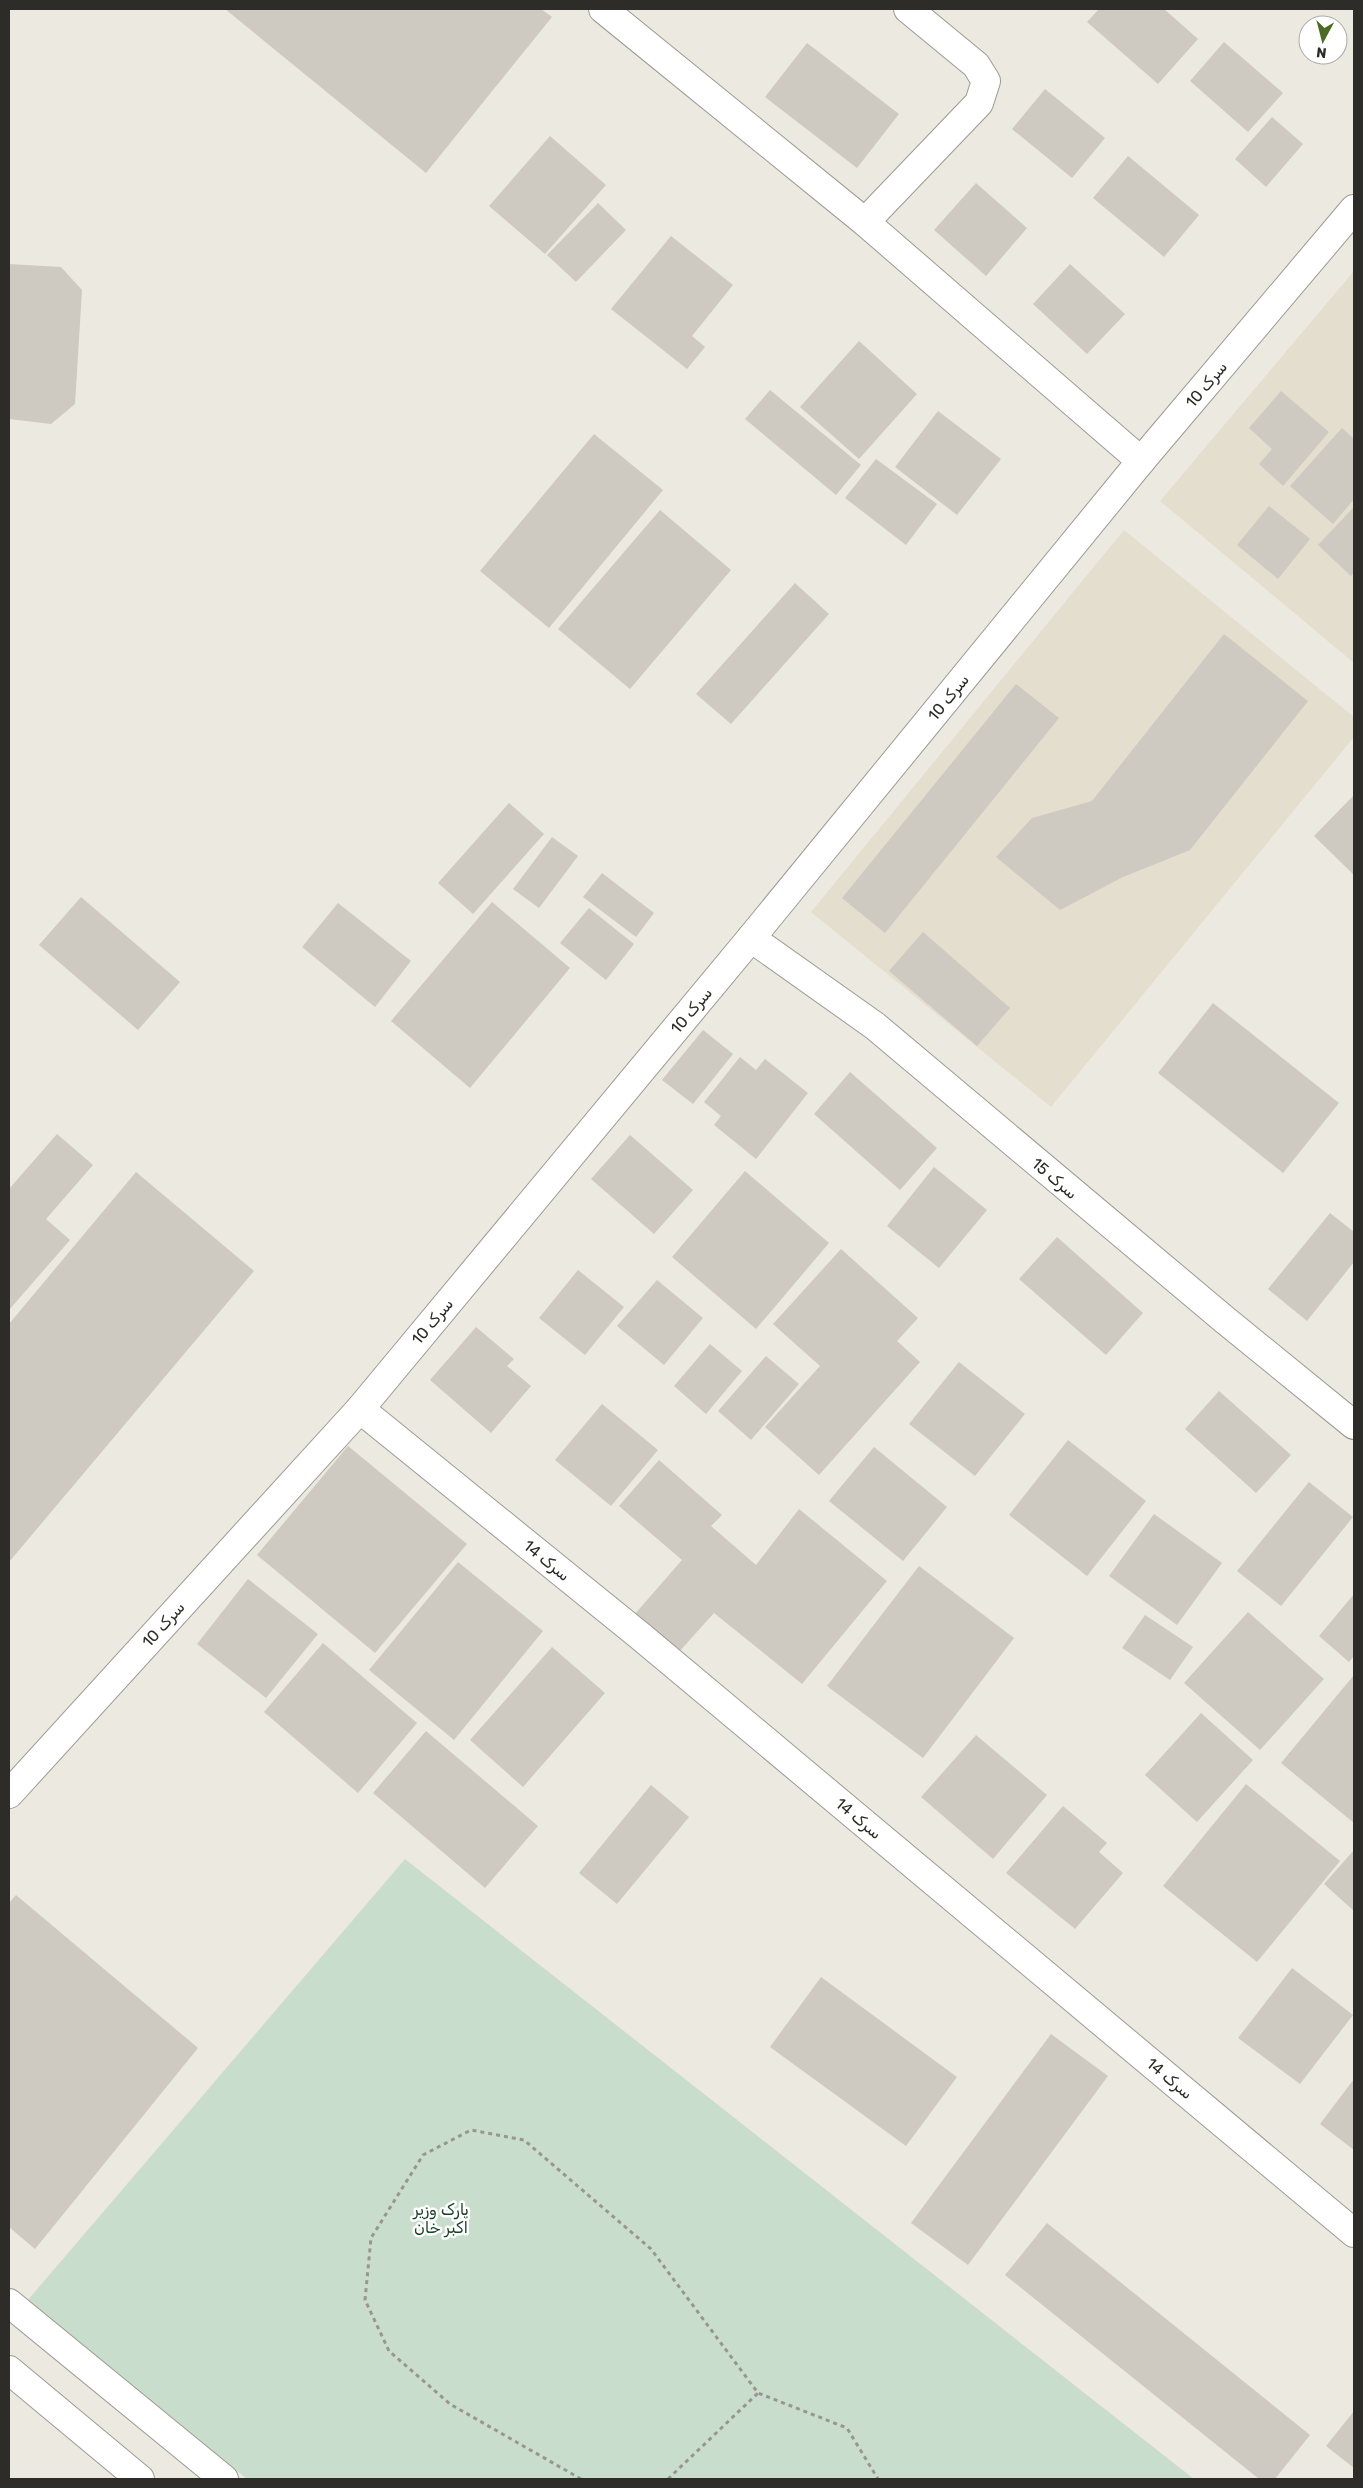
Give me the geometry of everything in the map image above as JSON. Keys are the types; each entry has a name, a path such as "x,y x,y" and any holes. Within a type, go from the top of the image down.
{"street":[{"path":"603,9 865,222 1141,461"},
{"path":"865,222 979,103 986,82 976,65 908,9"},
{"name":"سرک 10","path":"9,1794 360,1409 750,938 1141,461 1354,209"},
{"name":"سرک 15","path":"750,938 875,1026 1225,1320 1354,1425"},
{"name":"سرک 14","path":"360,1409 639,1635 1354,2233"},
{"path":"9,2303 224,2479"},
{"path":"9,2370 140,2479"}],"path":[{"path":"581,2479 450,2404 389,2351 365,2300 371,2238 412,2171 423,2155 471,2130 524,2140 651,2249 758,2393 847,2428 878,2479"},
{"path":"668,2479 758,2393"}],"shaded area":[{"path":"1354,271 1354,663 1160,501"},
{"path":"1124,530 1354,717 1354,737 1051,1107 811,912"}],"green space":[{"name":"پارک وزیر اکبر خان","path":"405,1859 1194,2479 247,2479 27,2301"}],"building":[{"path":"225,9 541,9 552,17 426,173"},
{"path":"1099,9 1164,9 1198,39 1158,84 1087,22"},
{"path":"1224,42 1283,93 1248,132 1190,81"},
{"path":"807,43 899,114 857,168 765,97"},
{"path":"1045,89 1105,138 1072,178 1012,129"},
{"path":"1272,117 1303,144 1266,187 1235,159"},
{"path":"550,136 606,185 545,254 489,206"},
{"path":"1128,156 1199,215 1164,257 1093,198"},
{"path":"976,183 1027,228 986,276 934,230"},
{"path":"598,203 626,230 576,282 547,255"},
{"path":"671,236 733,285 692,336 705,347 687,369 611,309"},
{"path":"9,264 61,267 82,290 75,404 51,424 9,419"},
{"path":"1070,264 1125,314 1087,354 1033,304"},
{"path":"859,341 917,394 859,459 800,407"},
{"path":"770,390 861,465 836,495 745,419"},
{"path":"1281,391 1329,432 1283,486 1259,464 1272,449 1249,428"},
{"path":"938,411 1001,459 957,515 895,467"},
{"path":"1342,428 1354,439 1354,499 1333,524 1290,486"},
{"path":"594,434 663,490 549,628 480,571"},
{"path":"876,459 937,504 906,545 845,498"},
{"path":"1269,506 1310,539 1278,579 1237,545"},
{"path":"1354,507 1354,573 1351,576 1318,545"},
{"path":"660,510 731,570 630,689 558,629"},
{"path":"795,583 829,614 731,724 696,694"},
{"path":"1224,634 1308,701 1190,850 1123,877 1060,910 996,857 1032,818 1092,801"},
{"path":"1016,684 1059,718 885,933 842,898"},
{"path":"1354,795 1354,875 1314,836"},
{"path":"509,803 544,834 473,914 438,883"},
{"path":"552,837 578,856 539,908 513,889"},
{"path":"602,873 654,913 636,937 583,897"},
{"path":"81,897 180,982 138,1030 39,945"},
{"path":"492,902 570,968 470,1088 391,1021"},
{"path":"338,903 411,961 375,1007 302,947"},
{"path":"589,908 634,944 606,980 560,943"},
{"path":"923,932 1010,1008 977,1046 889,971"},
{"path":"1213,1003 1339,1103 1283,1173 1158,1073"},
{"path":"703,1030 733,1054 693,1104 662,1080"},
{"path":"740,1057 756,1070 765,1059 808,1093 756,1159 714,1125 721,1116 704,1102"},
{"path":"850,1072 937,1148 900,1190 814,1114"},
{"path":"57,1134 93,1165 46,1219 70,1240 9,1310 9,1189"},
{"path":"630,1135 693,1190 654,1234 591,1179"},
{"path":"934,1167 987,1210 939,1268 887,1226"},
{"path":"745,1171 829,1243 756,1329 672,1257"},
{"path":"136,1172 254,1271 9,1562 9,1324"},
{"path":"1330,1213 1354,1232 1354,1262 1307,1321 1268,1289"},
{"path":"1057,1237 1143,1313 1106,1355 1019,1279"},
{"path":"841,1249 918,1318 897,1341 920,1362 819,1475 765,1427 820,1366 773,1324"},
{"path":"578,1270 624,1307 585,1355 539,1318"},
{"path":"657,1280 703,1318 664,1365 617,1326"},
{"path":"476,1327 514,1359 507,1366 531,1386 491,1433 430,1380"},
{"path":"710,1344 742,1371 706,1414 674,1386"},
{"path":"766,1356 799,1384 751,1440 718,1411"},
{"path":"959,1362 1025,1414 975,1476 909,1424"},
{"path":"1219,1391 1291,1455 1256,1493 1185,1429"},
{"path":"602,1404 658,1450 611,1506 555,1460"},
{"path":"1068,1440 1146,1501 1087,1576 1009,1515"},
{"path":"348,1446 467,1544 375,1653 257,1555"},
{"path":"874,1447 947,1507 903,1561 829,1501"},
{"path":"659,1460 722,1515 711,1526 756,1565 799,1509 887,1581 802,1684 714,1613 678,1653 634,1615 682,1560 619,1506"},
{"path":"1309,1482 1353,1517 1281,1606 1237,1571"},
{"path":"1154,1514 1222,1563 1177,1625 1109,1576"},
{"path":"458,1562 543,1631 454,1740 369,1670"},
{"path":"919,1566 1014,1638 923,1758 827,1686"},
{"path":"248,1579 318,1634 266,1698 197,1644"},
{"path":"1354,1594 1354,1656 1349,1662 1319,1636"},
{"path":"1248,1612 1324,1679 1260,1750 1184,1683"},
{"path":"1145,1615 1193,1647 1170,1680 1122,1648"},
{"path":"323,1643 417,1723 358,1793 264,1712"},
{"path":"552,1647 605,1693 523,1787 470,1740"},
{"path":"1354,1675 1354,1823 1281,1763"},
{"path":"1201,1713 1253,1760 1197,1822 1145,1775"},
{"path":"426,1731 538,1826 485,1888 373,1793"},
{"path":"976,1735 1047,1795 993,1859 921,1797"},
{"path":"1246,1784 1340,1861 1257,1962 1163,1886"},
{"path":"651,1785 689,1817 617,1904 579,1873"},
{"path":"1063,1806 1107,1843 1099,1852 1123,1873 1075,1929 1006,1873"},
{"path":"1354,1850 1354,1911 1324,1884"},
{"path":"16,1895 198,2048 35,2249 9,2227 9,1903"},
{"path":"1292,1968 1353,2015 1300,2084 1238,2038"},
{"path":"821,1977 957,2077 906,2146 770,2047"},
{"path":"1051,2034 1108,2076 968,2265 911,2223"},
{"path":"1354,2079 1354,2150 1320,2124"},
{"path":"1047,2223 1310,2435 1275,2479 1259,2479 1005,2275"},
{"path":"1354,2411 1354,2468 1326,2446"}]}
